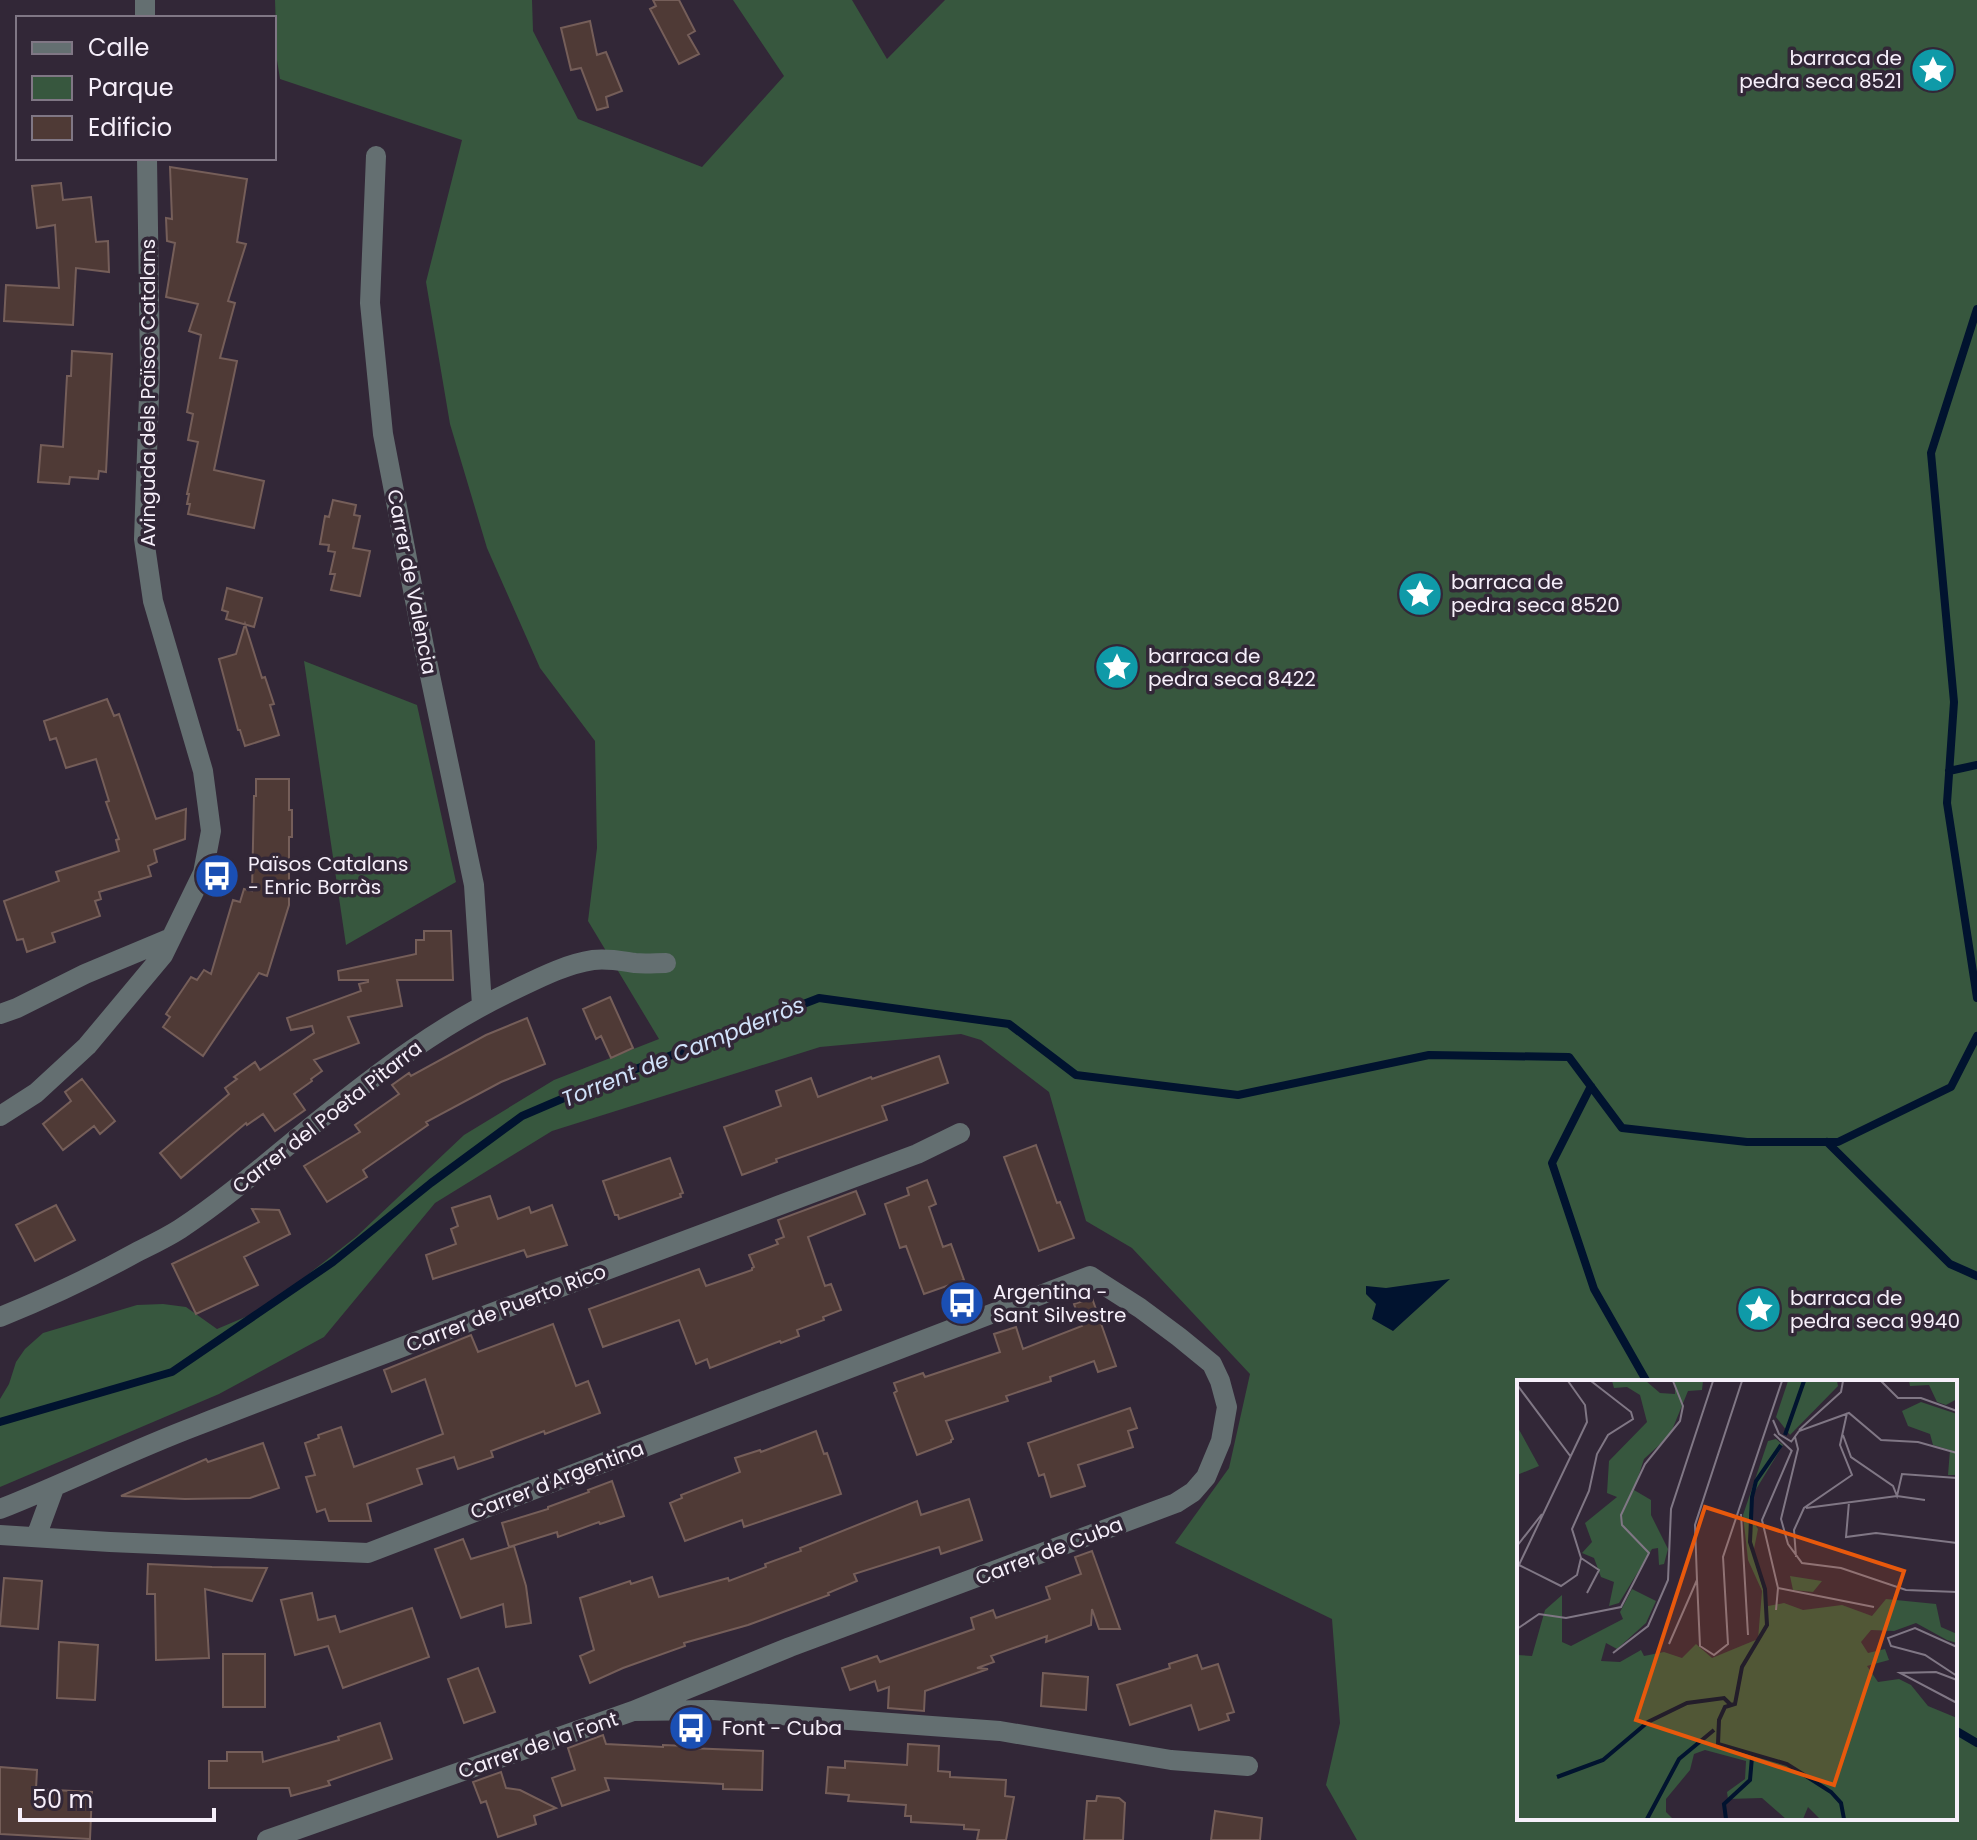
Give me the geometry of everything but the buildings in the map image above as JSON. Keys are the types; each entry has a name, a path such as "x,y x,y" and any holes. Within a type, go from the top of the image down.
{"street":[{"name":"Carrer de València","path":"376,156 370,303 383,434 474,885 482,1005"},
{"name":"Avinguda dels Països Catalans","path":"0,1116 36,1093 87,1046 163,955 203,873 211,831 203,771 153,601 144,539 150,367 147,160"},
{"path":"0,1014 171,938"},
{"name":"Carrer del Poeta Pitarra","path":"0,1317 92,1277 179,1230 236,1189 389,1067 482,1005 541,977 594,959 666,963"},
{"name":"Carrer de Puerto Rico","path":"0,1509 191,1428 917,1154 960,1133"},
{"name":"Carrer d'Argentina","path":"0,1535 368,1553 1090,1276"},
{"name":"Carrer de Cuba","path":"633,1711 790,1647 1176,1503 1193,1492 1206,1477 1221,1441 1227,1407 1216,1372 1212,1364 1179,1337 1090,1276"},
{"path":"36,1537 54,1488"},
{"name":"Carrer de la Font","path":"267,1840 633,1711 712,1710 1000,1731 1171,1760 1248,1766"}],"green space":[{"path":"275,0 532,0 533,31 578,119 702,167 784,76 733,0 852,0 887,59 945,0 1977,0 1977,1840 1357,1840 1326,1785 1340,1723 1332,1619 1175,1543 1229,1468 1250,1374 1132,1248 1086,1221 1049,1092 981,1040 961,1034 820,1047 552,1131 435,1203 324,1337 219,1394 0,1487 0,1399 16,1362 43,1333 137,1305 186,1307 217,1329 264,1309 357,1236 464,1135 554,1080 659,1039 588,921 597,848 595,741 540,668 487,548 450,424 426,282 462,140 280,79"},
{"path":"304,661 417,705 456,882 346,945"}],"water":[{"path":"1450,1279 1393,1331 1372,1319 1376,1304 1366,1294 1366,1286 1386,1288"}],"waterway":[{"name":"Torrent de Campderròs","path":"1977,309 1931,453 1954,702 1947,803 1977,998"},
{"path":"1949,771 1977,765"},
{"name":"Torrent de Campderròs","path":"0,1422 172,1372 333,1262 431,1183 522,1116 819,998 1009,1024 1076,1075 1238,1095 1429,1055 1569,1057 1622,1128 1747,1142 1838,1142 1951,1087 1977,1036"},
{"path":"1591,1086 1552,1163 1594,1289 1646,1380"},
{"path":"1827,1142 1950,1264 1977,1276"},
{"path":"1957,1731 1977,1743"}],"place":[{"name":"barraca de pedra seca 8521","path":"1933,70"},
{"name":"barraca de pedra seca 8520","path":"1420,594"},
{"name":"barraca de pedra seca 8422","path":"1117,667"},
{"name":"Països Catalans - Enric Borràs","path":"217,876"},
{"name":"Argentina - Sant Silvestre","path":"962,1303"},
{"name":"barraca de pedra seca 9940","path":"1759,1309"},
{"name":"Font - Cuba","path":"691,1728"}]}
